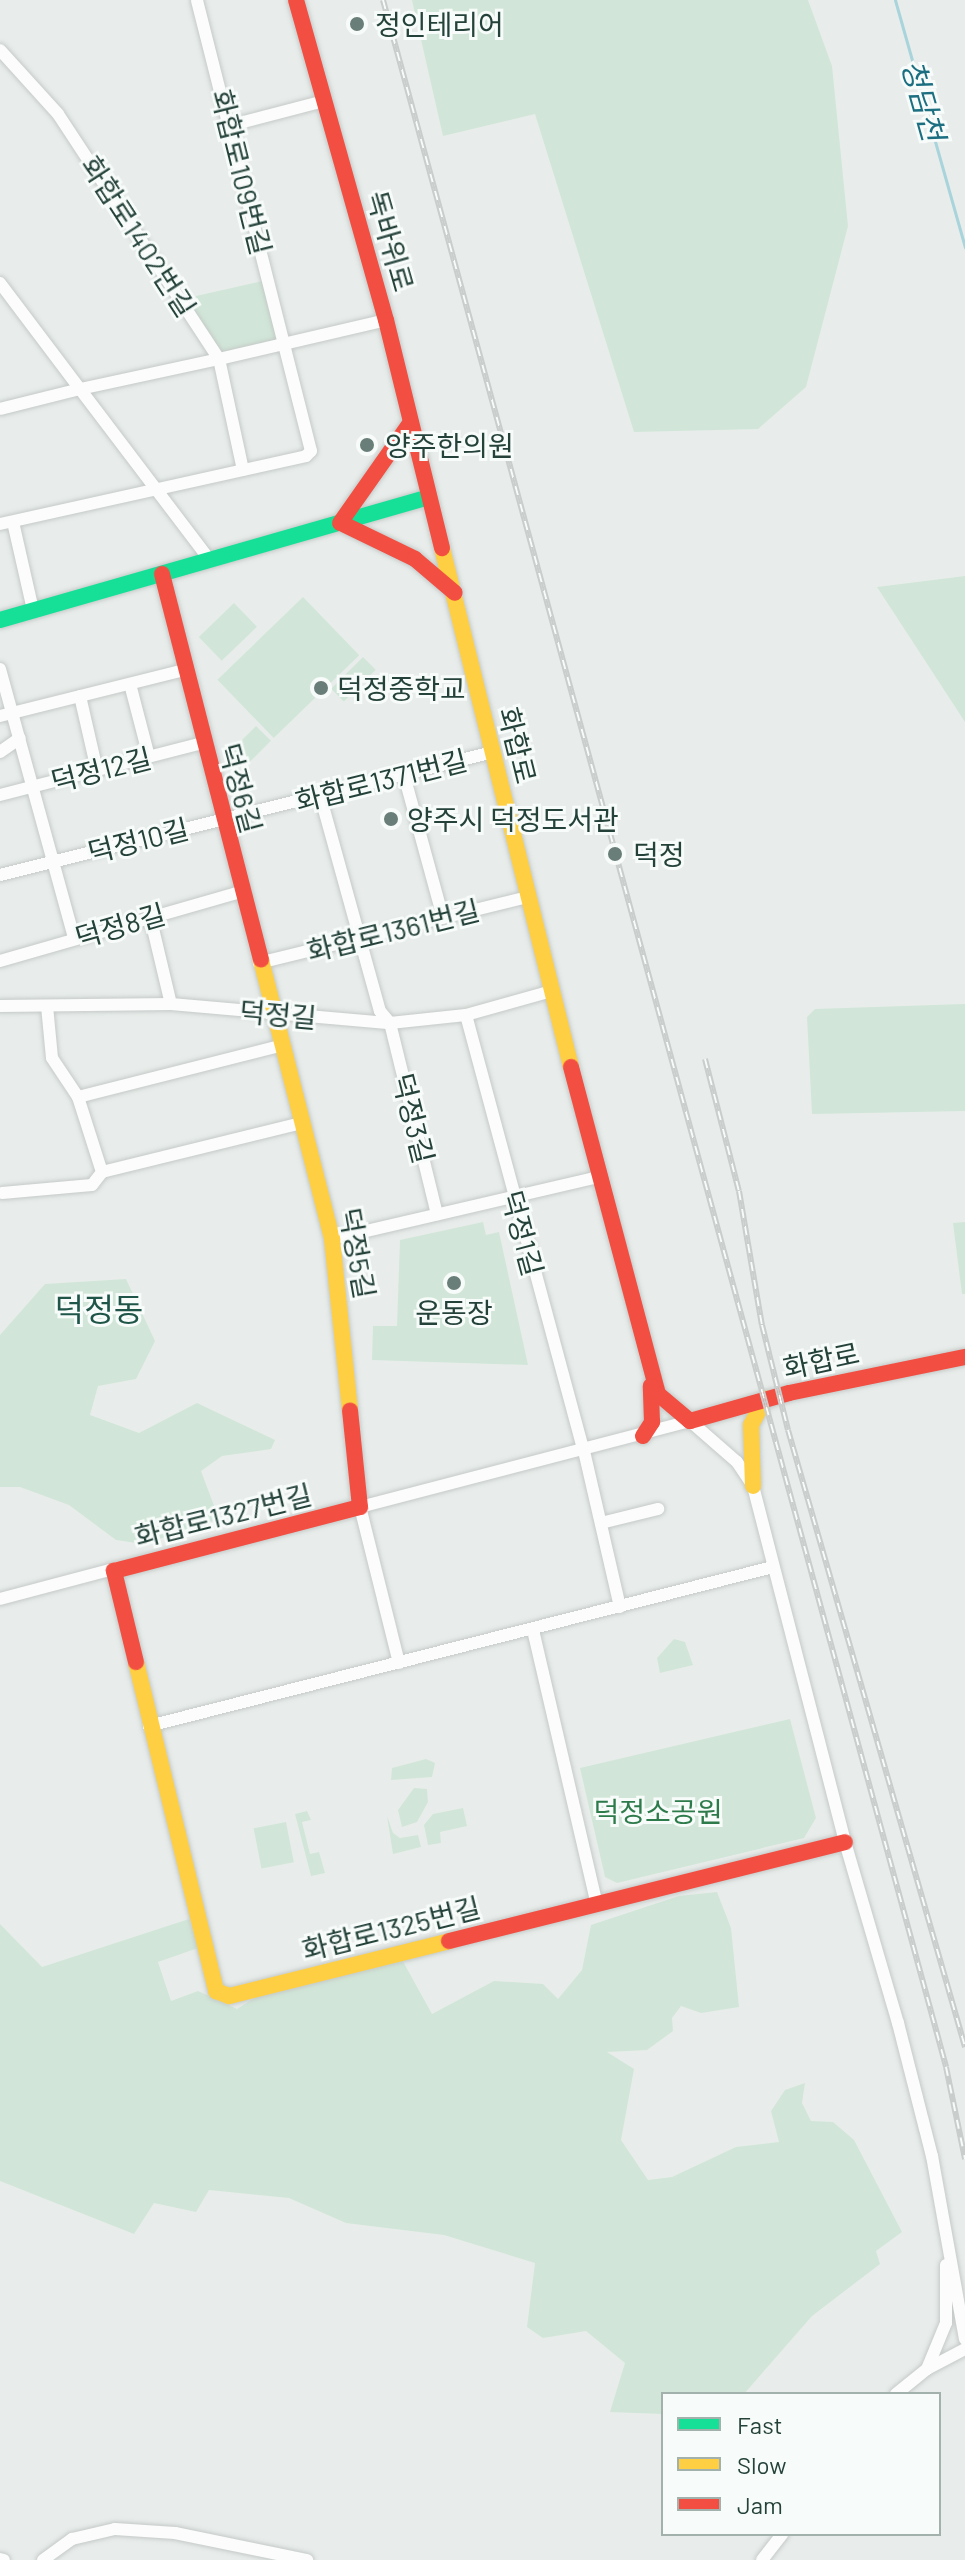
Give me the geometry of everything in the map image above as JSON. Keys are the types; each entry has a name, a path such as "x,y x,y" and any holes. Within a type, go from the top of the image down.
{"main road":[{"name":"독바위로","path":"296,0 386,320 429,497"},
{"path":"340,523 411,422"},
{"path":"0,620 429,497"},
{"name":"화합로","path":"429,497 598,1177 651,1373 663,1402 690,1421 789,1393 965,1357"},
{"path":"340,523 415,559 455,593"},
{"name":"덕정6길","path":"162,574 271,1014"},
{"name":"덕정5길","path":"271,1014 284,1045 332,1239 360,1507"},
{"path":"650,1434 651,1373"},
{"path":"753,1486 751,1425 758,1401"},
{"name":"화합로1327번길","path":"149,1726 114,1576 117,1568 360,1507"},
{"name":"화합로1325번길","path":"149,1726 214,1986 220,1995 845,1842"}],"street":[{"name":"화합로109번길","path":"197,0 232,125 283,344"},
{"name":"화합로1402번길","path":"0,50 58,114 219,359 243,470"},
{"path":"232,125 324,101"},
{"path":"0,283 210,560"},
{"path":"0,409 386,320"},
{"path":"33,610 6,523 243,470 311,451 283,344"},
{"name":"덕정10길","path":"0,669 6,714 20,738 74,938"},
{"path":"6,714 185,670"},
{"path":"130,684 149,757"},
{"path":"80,696 97,770"},
{"name":"덕정12길","path":"0,752 20,738"},
{"name":"덕정12길","path":"0,795 202,743"},
{"name":"화합로1371번길","path":"223,820 493,752"},
{"path":"404,775 443,918"},
{"name":"덕정3길","path":"320,795 380,1011 390,1023 437,1214"},
{"name":"덕정10길","path":"0,875 223,820"},
{"name":"덕정8길","path":"0,961 241,892"},
{"name":"화합로1361번길","path":"259,963 528,897"},
{"path":"150,916 171,1004"},
{"name":"덕정길","path":"0,1006 171,1004 390,1023 466,1015 552,991"},
{"path":"47,1006 54,1062 78,1097 102,1172"},
{"name":"덕정1길","path":"466,1015 512,1196 584,1451"},
{"path":"78,1097 284,1045"},
{"path":"1,1192 92,1185 102,1172 302,1123"},
{"path":"332,1239 598,1177"},
{"path":"690,1421 737,1462 753,1486 845,1842 898,2023 945,2226 965,2339"},
{"name":"화합로","path":"650,1434 690,1421"},
{"name":"화합로1327번길","path":"360,1507 650,1434"},
{"path":"584,1451 620,1607"},
{"path":"360,1507 399,1663"},
{"path":"601,1523 658,1509"},
{"path":"149,1726 773,1567"},
{"path":"0,1599 117,1568"},
{"path":"533,1630 597,1904"},
{"path":"927,2369 946,2323 945,2226"},
{"path":"898,2392 927,2369 965,2349"},
{"path":"43,2560 72,2539 115,2529 175,2533 307,2560"},
{"path":"762,2560 780,2536"},
{"path":"769,2560 781,2536"}],"green space":[{"path":"412,0 808,0 832,66 848,226 806,387 758,429 634,432 535,114 443,136"},
{"path":"263,281 277,340 222,353 192,308 196,296"},
{"path":"965,576 965,722 877,587"},
{"path":"303,597 359,655 274,738 217,680"},
{"path":"234,603 257,627 222,661 199,637"},
{"path":"363,657 376,670 344,702 331,689"},
{"path":"256,726 271,741 243,769 228,754"},
{"path":"965,1004 965,1111 812,1114 807,1017 815,1009"},
{"name":"운동장","path":"483,1222 486,1235 499,1232 528,1365 372,1360 373,1326 397,1326 400,1240"},
{"path":"965,1222 965,1294 962,1294 953,1223"},
{"path":"126,1279 155,1341 136,1379 98,1386 90,1415 139,1433 197,1403 275,1440 271,1449 222,1456 201,1471 219,1519 144,1544 116,1540 69,1505 20,1487 0,1487 0,1335 45,1284"},
{"path":"674,1639 685,1642 693,1665 660,1673 657,1658"},
{"name":"덕정소공원","path":"790,1719 816,1818 804,1838 617,1883 605,1877 580,1768"},
{"path":"426,1759 435,1763 432,1777 391,1780 392,1768"},
{"path":"414,1788 427,1789 428,1802 417,1822 402,1827 398,1810"},
{"path":"463,1808 467,1826 440,1832 441,1843 428,1845 424,1825 433,1814"},
{"path":"307,1811 311,1820 302,1822 310,1854 319,1852 325,1873 311,1876 295,1814"},
{"path":"387,1816 393,1833 400,1838 418,1835 421,1847 393,1854"},
{"path":"286,1822 294,1862 261,1869 254,1828"},
{"path":"717,1892 731,1928 739,2007 701,2013 681,2006 672,2018 673,2031 647,2050 607,2052 634,2069 621,2140 648,2180 672,2177 736,2147 779,2142 771,2111 785,2090 805,2083 802,2103 811,2121 833,2122 854,2140 902,2232 876,2251 880,2264 812,2316 746,2392 661,2392 661,2414 610,2412 625,2363 586,2331 543,2338 527,2327 535,2263 444,2235 346,2223 289,2198 209,2190 196,2212 154,2203 134,2234 0,2181 0,1924 42,1967 189,1919 198,1948 158,1962 171,2001 198,1991 237,2009 264,1992 400,1956 432,2014 494,1981 543,1984 558,1999 582,1970 591,1925 679,1896"}],"waterway":[{"name":"청담천","path":"895,0 965,247"}],"railway":[{"path":"383,0 946,2067 965,2159"},
{"path":"705,1059 739,1191 762,1325 788,1430 965,2047"}],"traffic: fast":[{"path":"0,620 429,497"}],"traffic: slow":[{"path":"442,548 571,1067"},
{"path":"261,960 332,1239 350,1411"},
{"path":"753,1486 751,1425 765,1399"},
{"path":"136,1662 216,1991 229,1996 449,1941"}],"traffic: jam":[{"path":"296,0 386,320 442,548"},
{"path":"340,523 411,422"},
{"path":"341,523 415,559 455,593"},
{"path":"162,574 261,960"},
{"path":"571,1067 658,1394 690,1421 789,1393 965,1357"},
{"path":"643,1436 652,1422 651,1386"},
{"path":"136,1662 114,1571 360,1507 350,1411"},
{"path":"449,1941 845,1842"}],"place":[{"name":"정인테리어","path":"357,24"},
{"name":"양주한의원","path":"367,445"},
{"name":"덕정중학교","path":"321,688"},
{"name":"양주시 덕정도서관","path":"391,819"},
{"name":"덕정","path":"615,854"},
{"name":"운동장","path":"454,1283"}],"district":[{"name":"덕정동","path":"99,1308"}]}
